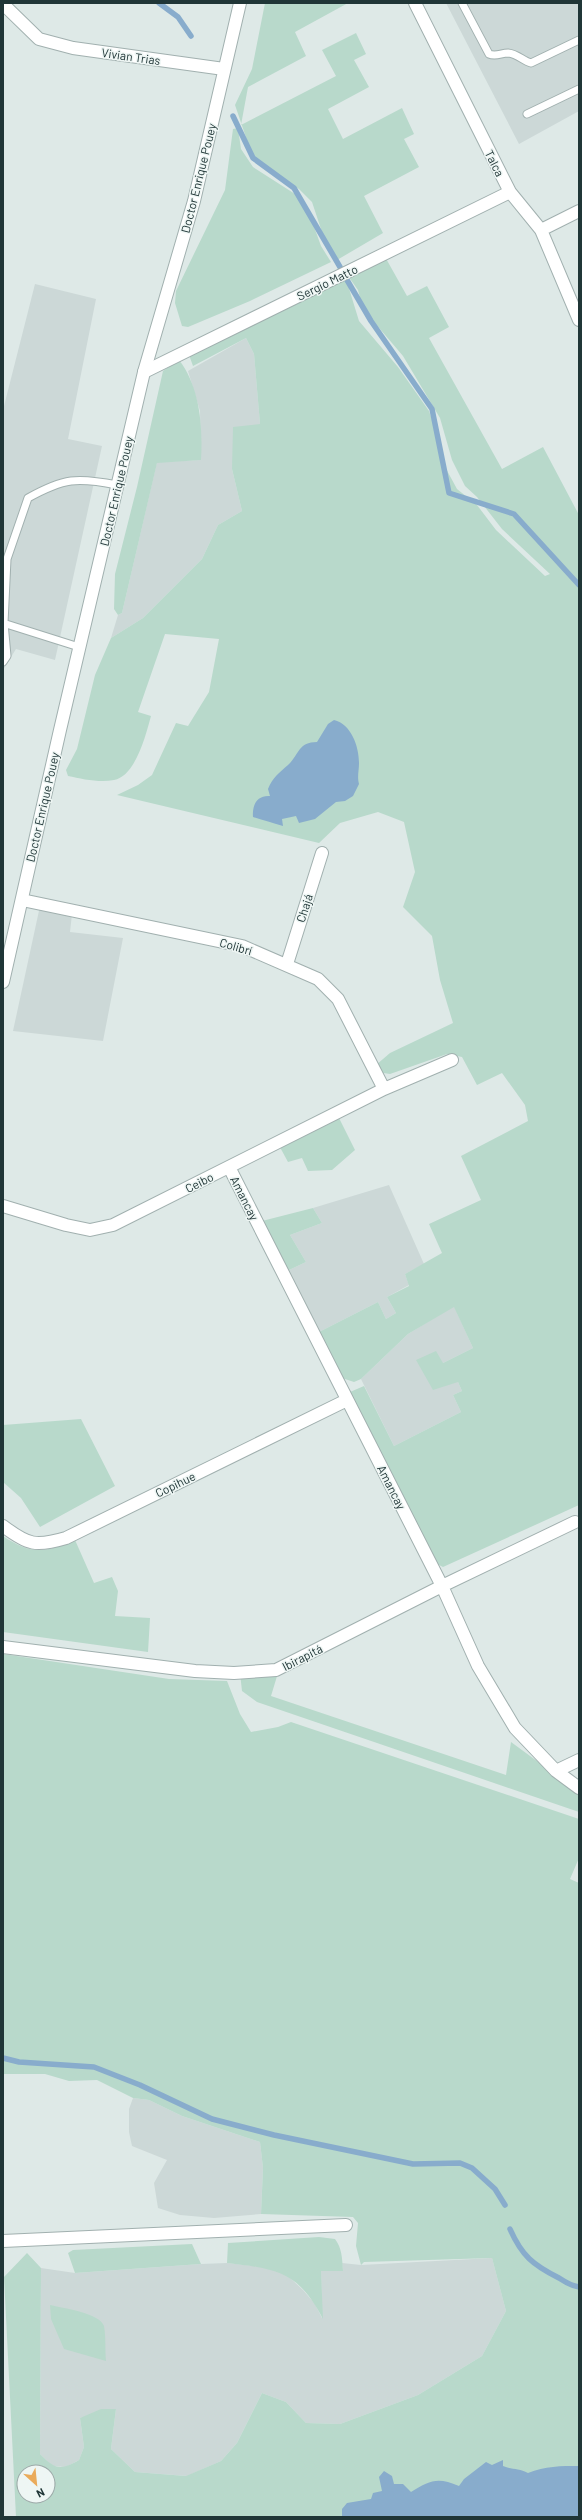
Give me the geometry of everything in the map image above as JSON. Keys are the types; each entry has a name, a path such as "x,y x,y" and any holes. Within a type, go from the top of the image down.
{"street":[{"name":"Doctor Enrique Pouey","path":"3,982 79,647 144,372 194,201 240,3"},
{"name":"Talca","path":"415,3 510,192 540,230 579,320"},
{"name":"Vivian Trias","path":"3,4 39,39 73,48 224,69"},
{"name":"Sergio Matto","path":"144,372 510,192"},
{"path":"540,230 579,211"},
{"name":"Chajá","path":"287,964 322,853"},
{"name":"Colibrí","path":"22,900 242,946 287,964 318,979 338,999 384,1089"},
{"name":"Ceibo","path":"3,1206 66,1225 90,1230 113,1225 384,1089 452,1060"},
{"name":"Amancay","path":"229,1167 442,1586 478,1666 515,1728 556,1771 579,1788"},
{"name":"Copihue","path":"3,1526 20,1539 43,1545 66,1538 347,1400"},
{"name":"Ibirapitá","path":"3,1647 195,1671 234,1673 276,1670 442,1586 575,1522"},
{"path":"556,1771 579,1760"},
{"path":"3,2241 346,2226"}],"lane":[{"path":"462,3 489,54 494,56 507,53 519,56 531,63 579,40"},
{"path":"527,114 579,89"},
{"path":"3,662 7,656 4,623 7,560 28,498 53,484 87,479 117,485"},
{"path":"4,623 79,647"}],"shaded area":[{"path":"446,3 579,3 579,111 519,144"},
{"path":"35,284 96,299 68,439 102,446 55,660 16,649 3,670 3,410"},
{"path":"246,338 254,354 260,424 232,469 242,511 218,525 202,559 143,618 111,638 118,615 122,613 157,462 201,460 200,411 188,371"},
{"path":"40,906 72,914 70,932 123,938 103,1041 13,1031"},
{"path":"389,1185 424,1264 405,1274 409,1285 387,1297 396,1313 386,1319 378,1302 319,1332 287,1271 306,1262 290,1235 322,1223 313,1208"},
{"path":"454,1306 473,1348 443,1363 417,1360 458,1382 462,1391 453,1395 461,1412 394,1446 361,1379 408,1334"},
{"path":"133,2098 149,2100 182,2116 260,2142 263,2168 261,2214 214,2218 180,2215 158,2208 154,2183 167,2160 132,2146 129,2132 129,2109"},
{"path":"492,2258 506,2311 482,2356 418,2395 340,2424 306,2423 286,2402 262,2393 237,2443 221,2461 187,2476 135,2472 111,2449 116,2409 80,2418 84,2447 79,2460 66,2467 56,2466 56,2464 50,2464 40,2454 41,2268 75,2273 227,2263 270,2268 287,2275 303,2290 315,2304 322,2318 321,2271 343,2271 342,2263 361,2265"}],"green space":[{"path":"265,3 348,3 295,32 306,56 248,87 241,123 235,105 252,69"},
{"path":"356,33 366,54 354,60 369,87 328,109 343,139 402,108 414,134 404,139 419,167 364,196 383,233 337,260 327,247 312,202 299,189 261,165 251,152 242,125 336,76 322,50"},
{"path":"238,128 241,149 253,167 295,194 308,210 321,246 331,262 250,301 188,327 182,326 175,303 176,291 225,190 233,129"},
{"path":"384,255 407,296 427,286 449,327 429,338 502,469 543,447 579,515 579,1505 443,1567 435,1563 350,1392 364,1386 394,1446 461,1412 453,1395 462,1391 458,1382 433,1390 416,1360 436,1351 443,1363 473,1348 454,1307 408,1334 361,1379 354,1382 342,1378 319,1332 378,1302 386,1319 396,1313 387,1297 409,1286 405,1274 442,1253 429,1224 481,1200 461,1156 528,1121 525,1105 502,1073 477,1085 462,1057 447,1054 390,1074 377,1072 376,1065 390,1053 453,1023 440,980 432,936 403,907 415,872 404,822 378,812 340,823 319,843 117,795 138,785 152,775 176,723 188,726 209,692 219,639 165,634 138,712 151,716 143,743 134,763 122,777 109,781 91,780 68,776 66,770 77,749 95,675 111,638 143,618 202,559 218,525 242,511 232,469 233,427 260,424 254,354 246,338 193,366 188,352 343,277 347,282 359,321 398,367 429,411 440,443 444,465 457,489 477,505 496,530 545,576 550,574 502,529 477,497 465,486 452,460 440,418 403,356 363,309 358,290 346,273"},
{"path":"179,360 192,382 199,408 201,460 157,463 122,613 118,615 114,609 115,574 137,487 163,371"},
{"path":"335,1110 355,1150 332,1170 308,1171 302,1158 288,1162 275,1138"},
{"path":"313,1208 322,1223 290,1235 306,1262 287,1271 262,1221"},
{"path":"81,1419 115,1486 40,1527 21,1498 3,1482 3,1425"},
{"path":"3,1536 22,1546 38,1550 55,1548 75,1540 94,1583 112,1577 118,1591 115,1616 150,1618 148,1652 3,1632"},
{"path":"3,1654 169,1679 227,1681 240,1714 251,1732 278,1727 291,1722 579,1819 579,1858 570,1879 579,1883 579,2517 16,2517 4,2277 27,2253 41,2268 40,2454 52,2464 16,2464 16,2504 56,2504 56,2466 67,2466 79,2460 84,2447 80,2418 101,2409 116,2409 111,2449 135,2472 186,2476 221,2461 237,2443 262,2393 286,2402 306,2423 340,2424 418,2395 482,2356 506,2311 492,2258 364,2262 361,2265 356,2246 358,2223 353,2217 261,2214 263,2168 260,2142 182,2116 149,2100 133,2098 97,2080 69,2081 45,2074 3,2074"},
{"path":"281,1663 271,1696 506,1775 511,1742 579,1792 579,1812 257,1702 242,1691 240,1673"},
{"path":"319,2237 335,2239 342,2258 343,2271 321,2271 323,2319 314,2303 304,2291 295,2282 284,2275 260,2268 227,2263 228,2243"},
{"path":"192,2244 201,2264 75,2273 68,2253 73,2250"},
{"path":"50,2305 88,2314 101,2321 105,2330 106,2361 64,2349 51,2319"}],"water":[{"path":"334,720 345,726 356,743 359,756 359,784 353,796 345,801 336,802 315,819 299,823 296,816 282,819 283,826 253,817 253,809 256,802 262,797 270,796 268,789 274,778 292,761 302,747 306,744 317,742 328,724"},
{"path":"503,2460 503,2466 522,2470 528,2473 559,2466 579,2466 579,2517 342,2517 342,2509 347,2503 371,2499 373,2493 382,2491 379,2477 384,2471 392,2476 394,2484 403,2484 411,2492 429,2482 434,2481 445,2481 459,2486 464,2479 486,2462 492,2465"}],"waterway":[{"path":"159,3 178,17 191,36"},
{"path":"233,116 253,158 294,188 340,267"},
{"path":"347,280 371,321 432,409 449,493 514,514 579,585"},
{"path":"3,2058 19,2062 94,2067 140,2085 212,2119 274,2135 413,2164 460,2163 472,2168 495,2189 505,2205"},
{"path":"510,2229 519,2246 529,2259 542,2269 574,2286 579,2287"}]}
